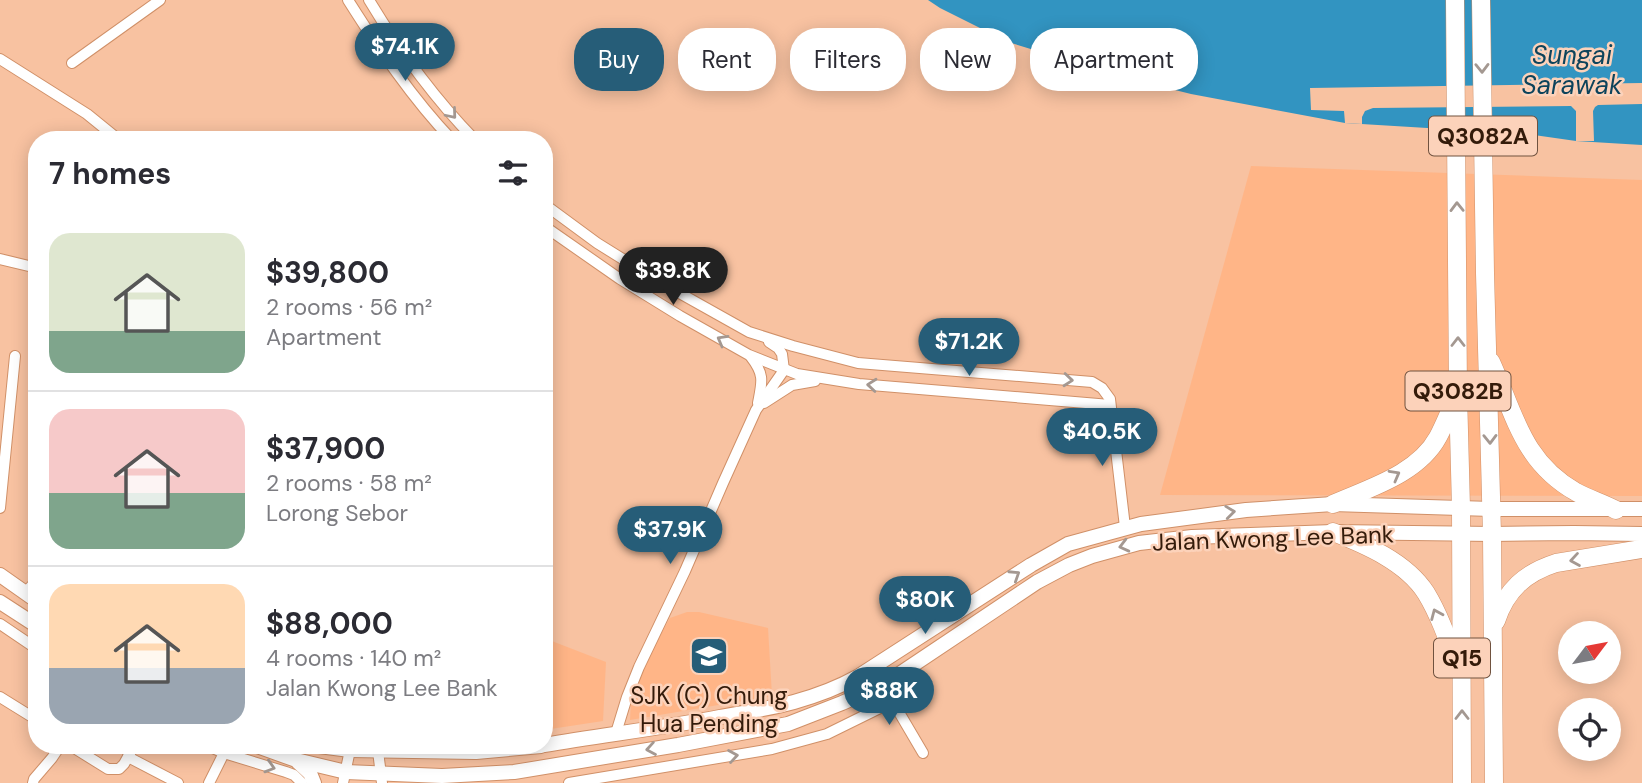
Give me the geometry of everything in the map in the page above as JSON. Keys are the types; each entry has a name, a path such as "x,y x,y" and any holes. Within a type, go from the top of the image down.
{"highway":[{"name":"Q3082B","path":"1455,0 1461,508"},
{"name":"Q3082A","path":"1481,0 1491,509"},
{"path":"1488,356 1531,453 1543,467 1578,493 1616,509"},
{"path":"1333,504 1398,474 1421,458 1437,439 1458,393"},
{"name":"Q15","path":"1461,508 1462,783"},
{"name":"Q15","path":"1491,509 1494,783"},
{"path":"1333,532 1386,557 1419,584 1434,607 1462,677"},
{"path":"1492,638 1504,600 1512,589 1542,567 1642,549"}],"main road":[{"name":"Jalan Kwong Lee Bank","path":"553,743 785,705 833,690 1068,544 1125,527 1246,510 1333,504 1491,509 1642,509"},
{"name":"Jalan Kwong Lee Bank","path":"278,754 344,778 514,772 788,724 883,685 1037,582 1069,565 1139,543 1192,537 1333,532 1642,534"},
{"path":"0,575 28,595"},
{"path":"0,602 28,620"},
{"path":"296,761 310,774 314,783"},
{"path":"415,783 442,776"}],"street":[{"path":"72,63 160,0"},
{"path":"348,0 410,90 444,131"},
{"path":"369,0 417,73 466,131"},
{"path":"0,59 87,114 108,131"},
{"path":"553,211 626,263 750,332 858,363 1092,382 1102,388 1110,399 1125,527"},
{"path":"553,232 620,279 680,316 749,355 783,370 825,380 859,384 1111,405"},
{"path":"0,259 28,266"},
{"path":"616,733 639,667 756,410 783,370 782,354 760,335"},
{"path":"749,355 761,373 762,385 756,410"},
{"path":"0,508 15,356"},
{"path":"756,410 792,385 825,380"},
{"path":"0,625 28,643"},
{"path":"883,685 923,753"},
{"path":"0,696 28,714"},
{"path":"566,763 569,783 772,750 827,734 892,702"},
{"path":"33,783 55,754"},
{"path":"84,754 112,771 119,769 130,754"},
{"path":"209,783 230,754"},
{"path":"240,754 294,775 302,783"},
{"path":"344,778 349,754"},
{"path":"378,754 382,778"},
{"path":"128,757 178,783"}],"shaded area":[{"path":"1251,166 1642,180 1642,496 1160,495"},
{"name":"SJK (C) Chung Hua Pending","path":"687,612 699,612 768,628 772,696 630,720 632,684 670,618"},
{"path":"553,641 606,662 603,721 553,729"}],"water":[{"name":"Sungai Sarawak","path":"928,0 1642,0 1642,145 1576,141 1527,134 1345,123 1191,94 1179,91 1198,91 1198,28 1030,28 1030,49 1016,44 1016,28 980,28"}],"pier":[{"path":"1642,83 1642,104 1595,107 1594,141 1576,141 1576,111 1571,106 1373,108 1365,111 1362,124 1345,123 1344,111 1311,110 1310,88"}],"place":[{"name":"SJK (C) Chung Hua Pending","path":"709,656"}]}
